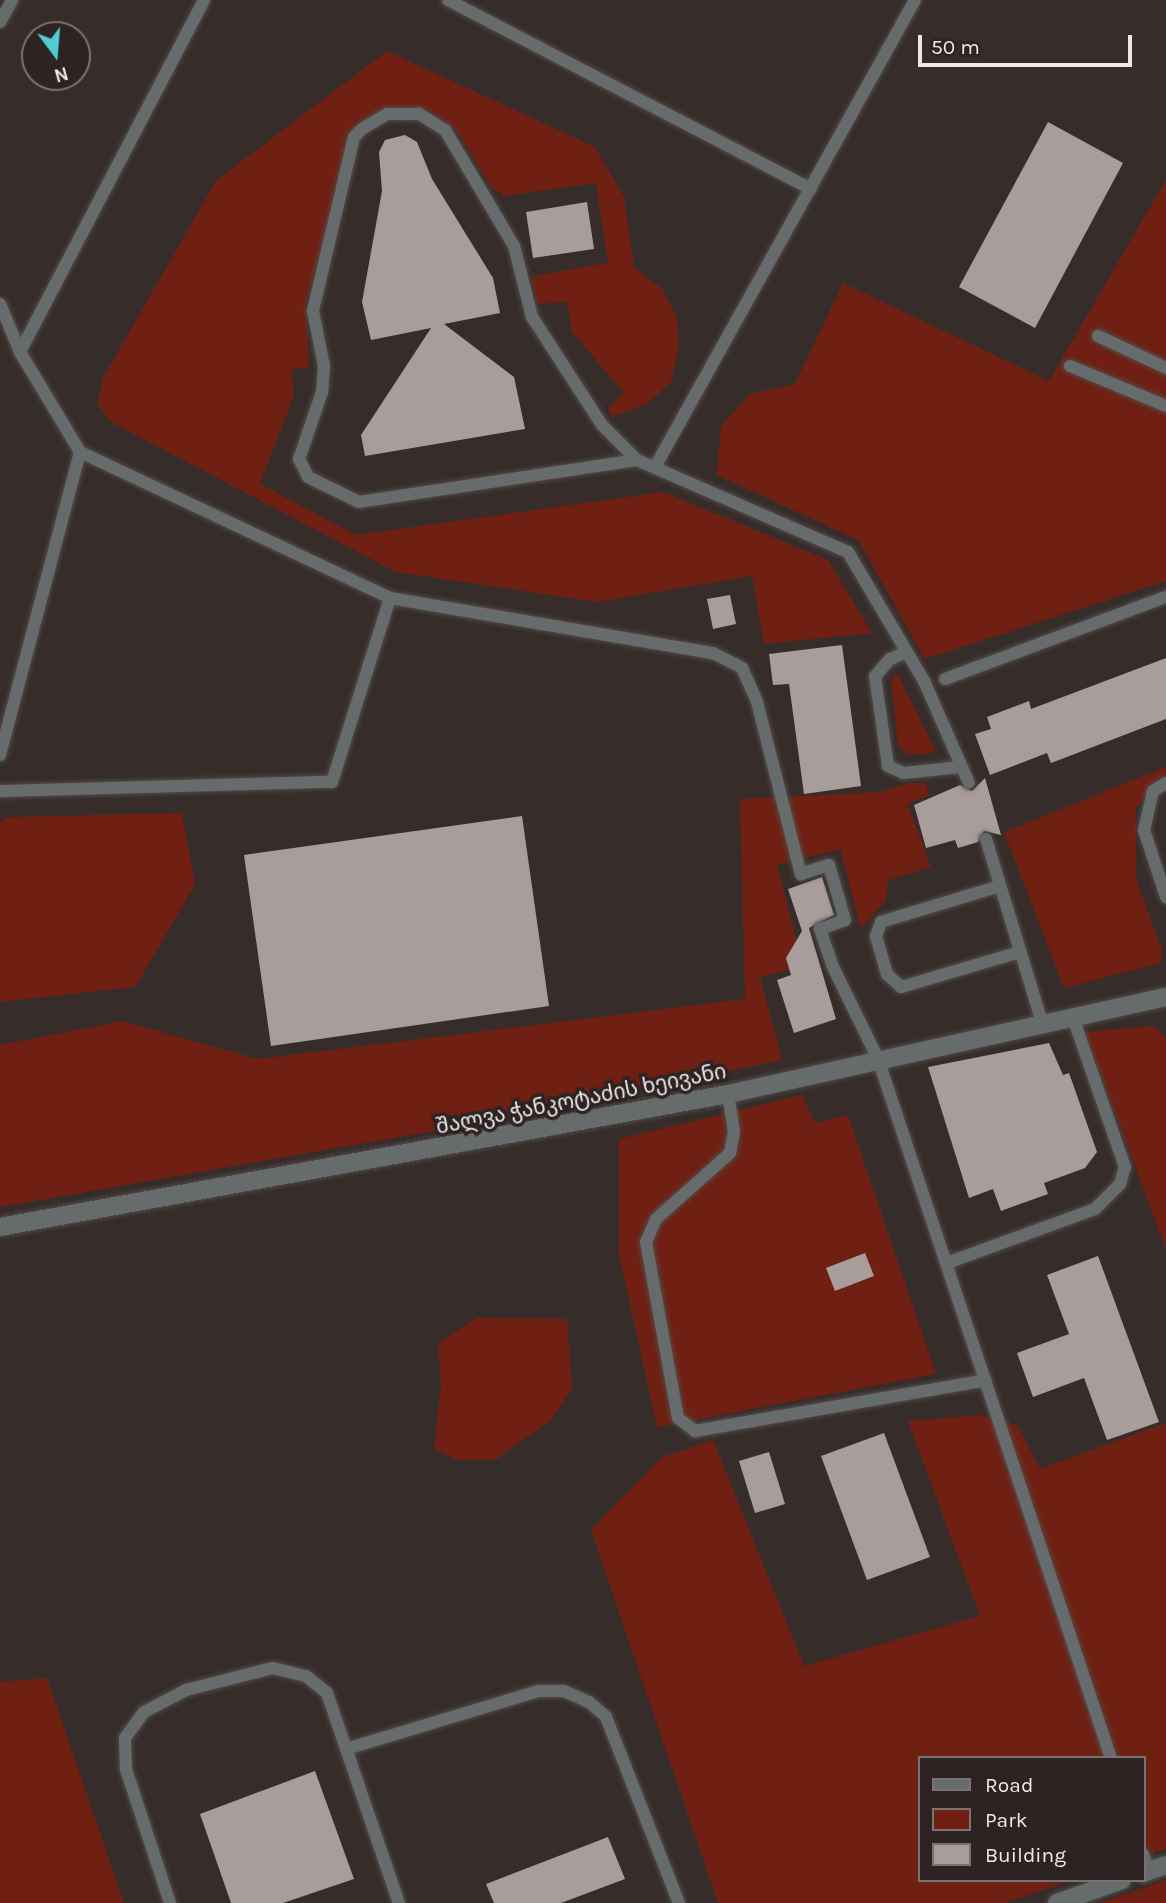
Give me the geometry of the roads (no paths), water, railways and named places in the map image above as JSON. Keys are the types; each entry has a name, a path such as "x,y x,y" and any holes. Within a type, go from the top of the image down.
{"street":[{"name":"შალვა ჭანკოტაძის ხეივანი","path":"0,1227 728,1094 1072,1015 1166,997"},
{"path":"1145,1866 1166,1864"},
{"path":"1057,1903 1116,1882"}],"lane":[{"path":"0,22 12,0"},
{"path":"20,352 204,0"},
{"path":"448,0 811,189"},
{"path":"655,467 915,0"},
{"path":"637,460 359,502 308,477 299,459 322,392 324,366 313,312 354,137 362,129 387,114 419,114 445,130 514,246 532,317 602,425 637,460 848,552 906,652 969,783"},
{"path":"0,304 20,352 80,452 390,598 713,653 742,668 757,702 801,874 829,865 845,920 820,929 833,967 878,1059 1110,1756"},
{"path":"1098,336 1166,368"},
{"path":"1070,366 1166,406"},
{"path":"0,755 80,452"},
{"path":"945,679 1166,597"},
{"path":"0,791 332,782 390,598"},
{"path":"906,652 890,659 876,676 888,766 904,773 961,767"},
{"path":"1166,783 1153,791 1144,830 1166,897"},
{"path":"986,839 1042,1022"},
{"path":"1000,886 881,922 876,936 887,974 901,986 1020,952"},
{"path":"947,1263 1095,1209 1120,1184 1125,1167 1072,1015"},
{"path":"728,1094 734,1131 730,1153 656,1219 646,1242 678,1418 695,1431 986,1380"},
{"path":"170,1903 126,1769 125,1738 144,1712 186,1690 273,1668 306,1676 327,1693 399,1903"},
{"path":"346,1749 538,1691 564,1690 589,1702 606,1717 679,1903"}]}
